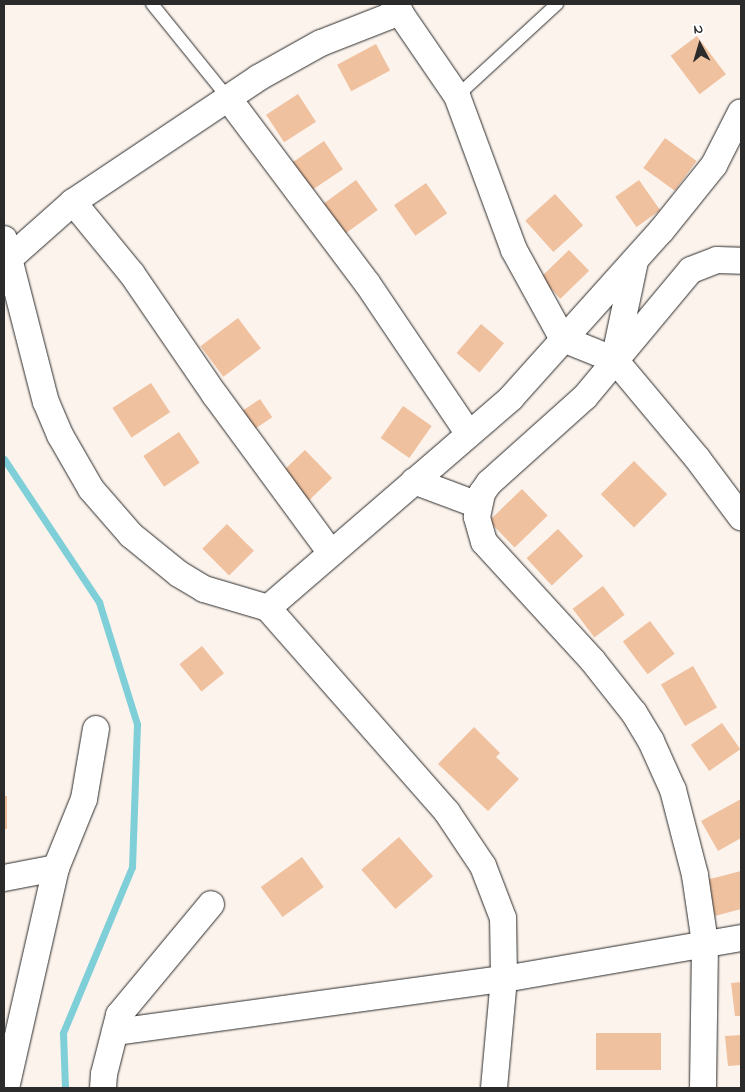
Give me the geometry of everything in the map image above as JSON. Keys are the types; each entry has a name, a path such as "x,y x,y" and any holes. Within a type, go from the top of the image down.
{"street":[{"path":"494,1088 504,978 503,918 472,847 447,812 268,608 204,589 179,574 131,535 91,490 60,435 46,402 6,250 228,98 321,43 397,8 457,96 514,250 563,340 615,360 698,458 741,517"},
{"path":"228,98 367,282 469,434"},
{"path":"268,608 511,398 635,260 714,166 741,112"},
{"path":"74,202 132,274 215,395 331,553"},
{"path":"615,360 635,260"},
{"path":"703,1088 705,943 695,875 681,816 651,741 614,686 484,542 477,517 478,505 488,483 585,397 691,270 717,260 741,261"},
{"path":"414,481 478,505"},
{"path":"5,1088 56,868 84,799 96,729"},
{"path":"4,878 56,868"},
{"path":"104,1088 104,1074 119,1015 211,904"},
{"path":"114,1032 504,978 741,938"}],"lane":[{"path":"152,4 228,98"},
{"path":"457,96 557,4"}],"building":[{"path":"697,36 726,74 700,94 671,56"},
{"path":"376,44 390,70 351,91 337,65"},
{"path":"298,94 316,122 284,142 266,115"},
{"path":"665,138 697,161 675,191 643,168"},
{"path":"324,141 343,169 302,197 283,168"},
{"path":"356,180 378,210 339,238 317,208"},
{"path":"639,180 660,210 636,227 615,197"},
{"path":"426,183 447,213 415,236 394,205"},
{"path":"555,194 583,225 553,252 525,221"},
{"path":"569,250 589,271 560,299 540,278"},
{"path":"238,318 261,348 223,377 200,346"},
{"path":"481,324 504,343 480,372 457,353"},
{"path":"151,383 170,412 131,437 112,408"},
{"path":"260,399 272,417 247,434 235,416"},
{"path":"403,406 432,426 409,458 381,438"},
{"path":"179,432 200,463 164,487 143,456"},
{"path":"305,450 332,478 304,505 277,477"},
{"path":"634,461 667,494 634,527 601,494"},
{"path":"522,489 548,516 515,548 489,521"},
{"path":"227,524 254,551 229,576 202,549"},
{"path":"558,529 583,556 552,585 527,558"},
{"path":"603,586 625,615 594,638 573,609"},
{"path":"650,621 675,654 648,674 623,641"},
{"path":"202,646 224,673 201,691 179,664"},
{"path":"693,666 717,708 685,726 661,684"},
{"path":"722,723 740,749 709,771 691,745"},
{"path":"474,727 500,753 496,757 519,779 488,811 438,764"},
{"path":"4,796 7,796 7,829 4,829"},
{"path":"741,799 741,838 718,851 701,821"},
{"path":"399,837 433,876 395,909 361,870"},
{"path":"302,857 324,887 282,917 261,887"},
{"path":"741,871 741,909 715,916 706,880"},
{"path":"741,982 741,1016 735,1016 731,983"},
{"path":"596,1033 661,1033 661,1070 596,1070"},
{"path":"741,1035 741,1065 728,1066 725,1036"}],"waterway":[{"path":"4,459 99,602 137,724 132,867 63,1033 65,1088"}]}
